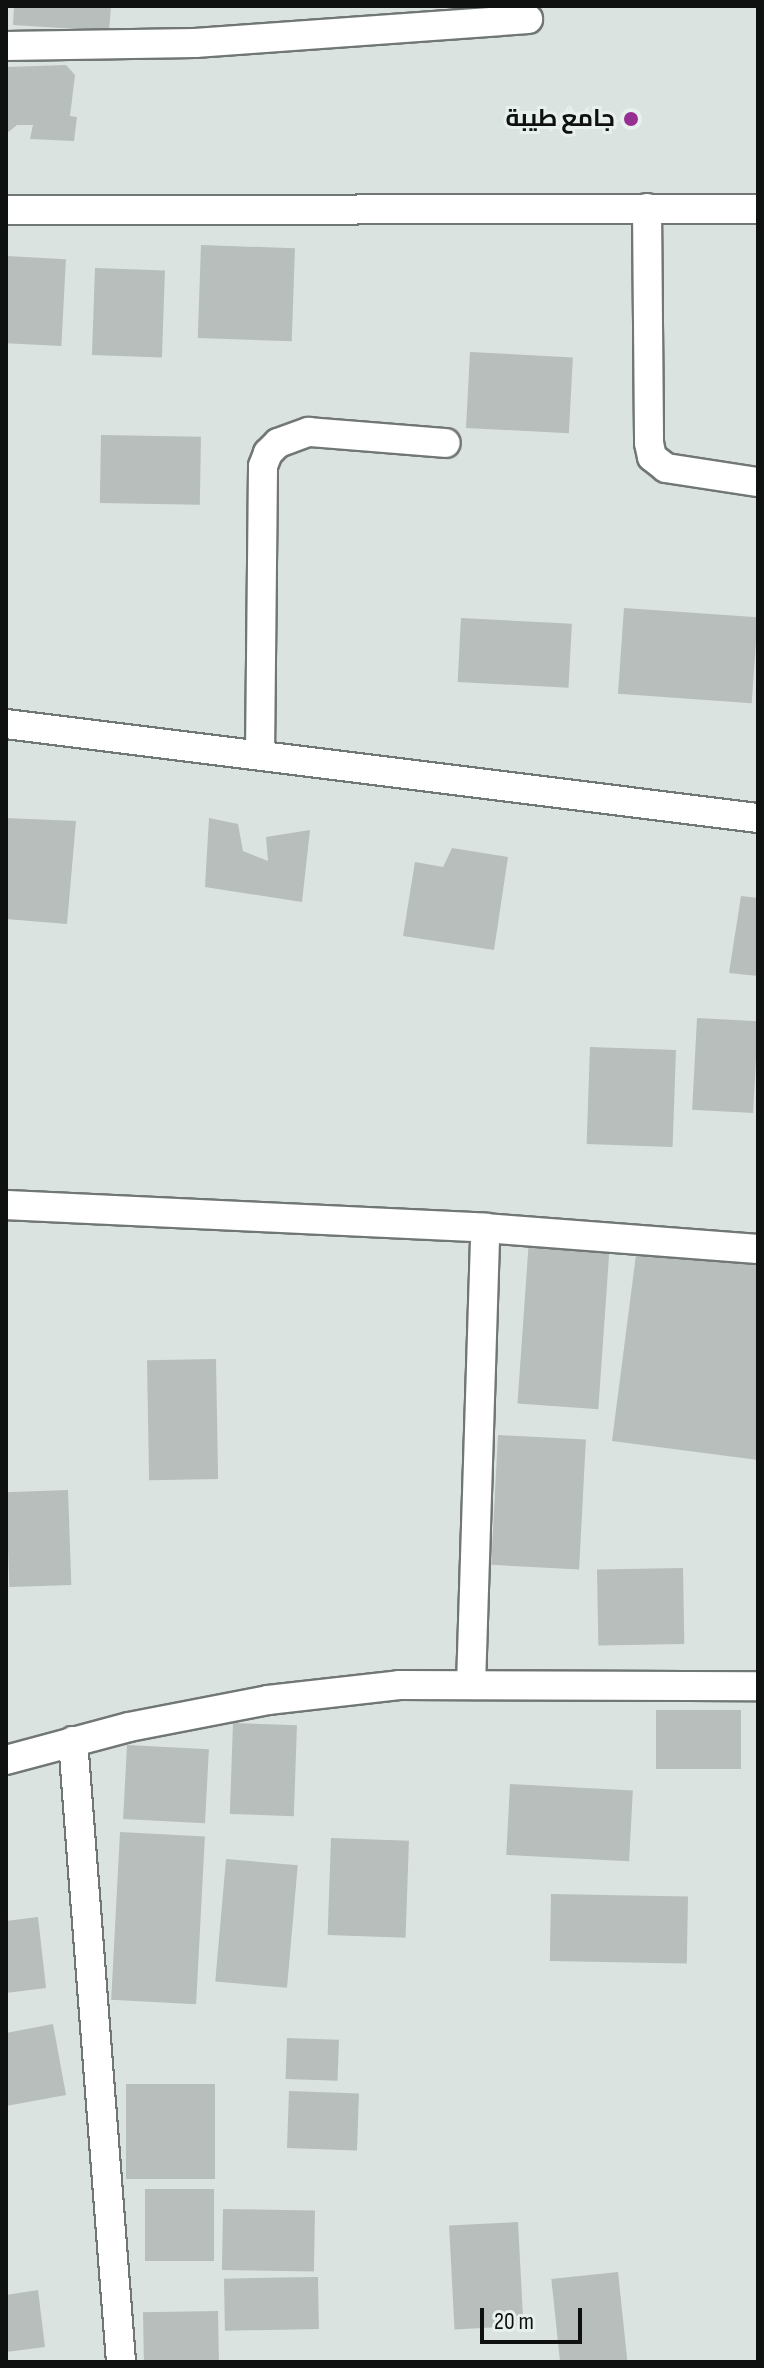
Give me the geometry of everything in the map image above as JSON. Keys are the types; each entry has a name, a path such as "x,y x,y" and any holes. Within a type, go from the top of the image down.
{"street":[{"path":"6,46 195,43 528,19"},
{"path":"647,208 649,443 652,457 666,468 758,482"},
{"path":"6,210 758,209"},
{"path":"260,755 263,466 268,453 278,443 309,432 446,443"},
{"path":"6,724 758,818"},
{"path":"6,1205 485,1228 758,1249"},
{"path":"471,1685 485,1228"},
{"path":"6,1760 73,1741 268,1700 399,1685 758,1686"},
{"path":"73,1741 121,2362"}],"building":[{"path":"14,6 111,6 109,31 13,25"},
{"path":"66,65 75,75 70,116 77,117 74,141 30,139 33,125 17,125 6,134 6,67"},
{"path":"201,245 295,248 292,341 198,338"},
{"path":"6,256 66,259 61,346 6,343"},
{"path":"95,268 165,270 162,357 92,355"},
{"path":"470,352 573,357 569,433 466,428"},
{"path":"101,435 201,437 200,505 100,503"},
{"path":"624,608 758,617 752,703 618,694"},
{"path":"461,618 572,624 568,688 458,682"},
{"path":"6,818 76,821 67,924 6,919"},
{"path":"209,818 238,824 243,851 268,861 266,837 310,830 302,902 205,887"},
{"path":"452,848 508,857 494,950 403,936 415,862 443,867"},
{"path":"741,896 758,898 758,976 729,973"},
{"path":"697,1018 758,1021 753,1113 692,1110"},
{"path":"590,1047 676,1050 673,1147 587,1144"},
{"path":"529,1239 610,1245 598,1409 517,1404"},
{"path":"637,1247 758,1263 758,1460 612,1441"},
{"path":"216,1359 218,1479 149,1480 147,1360"},
{"path":"498,1435 586,1440 579,1569 491,1565"},
{"path":"68,1490 71,1585 9,1587 6,1492"},
{"path":"683,1568 684,1644 598,1645 597,1570"},
{"path":"656,1710 741,1710 741,1769 656,1769"},
{"path":"233,1723 297,1725 294,1816 230,1814"},
{"path":"127,1745 209,1749 205,1823 123,1819"},
{"path":"510,1784 633,1790 629,1861 506,1855"},
{"path":"120,1832 205,1836 196,2004 111,2000"},
{"path":"331,1838 409,1841 406,1938 328,1935"},
{"path":"226,1859 298,1865 287,1988 215,1982"},
{"path":"551,1894 688,1896 687,1963 550,1961"},
{"path":"38,1917 46,1988 6,1993 6,1921"},
{"path":"53,2024 66,2095 6,2106 6,2033"},
{"path":"287,2038 339,2040 338,2081 286,2079"},
{"path":"126,2084 215,2084 215,2179 126,2179"},
{"path":"289,2091 359,2093 357,2150 287,2148"},
{"path":"145,2189 214,2189 214,2261 145,2261"},
{"path":"223,2209 315,2211 314,2272 222,2270"},
{"path":"518,2222 523,2326 455,2329 449,2226"},
{"path":"618,2272 627,2362 560,2362 551,2279"},
{"path":"318,2277 319,2329 225,2331 224,2279"},
{"path":"38,2290 45,2347 6,2352 6,2295"},
{"path":"218,2311 219,2362 144,2362 143,2312"}],"place":[{"name":"جامع طيبة","path":"631,119"}]}
